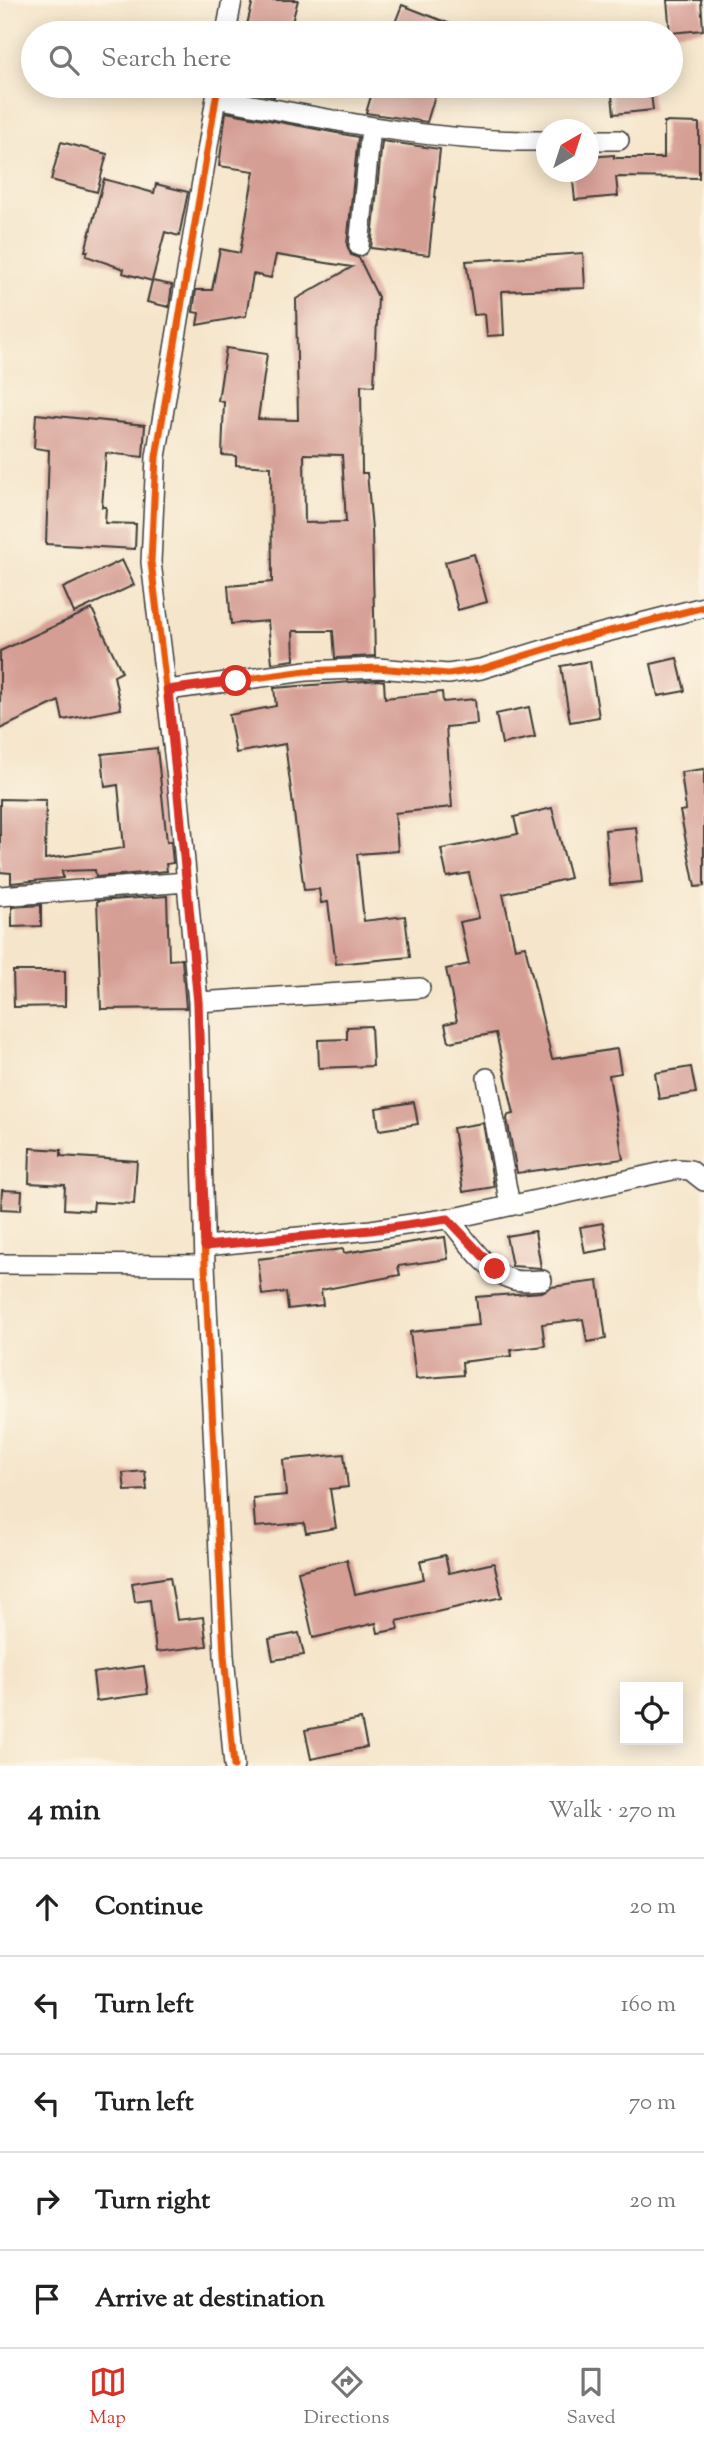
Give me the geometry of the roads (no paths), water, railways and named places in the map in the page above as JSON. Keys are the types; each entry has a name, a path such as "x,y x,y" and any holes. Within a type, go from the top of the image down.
{"street":[{"path":"228,21 232,0"},
{"path":"216,98 156,457 151,562 168,690 198,1002 205,1255 224,1655 234,1766"},
{"path":"243,98 371,128 487,142 536,141"},
{"path":"359,246 371,128"},
{"path":"599,140 619,139"},
{"path":"168,690 306,671 377,667 449,674 481,669 579,639 704,607"},
{"path":"0,896 187,882"},
{"path":"198,1002 420,988"},
{"path":"487,1078 509,1206"},
{"path":"0,1264 205,1255 448,1219 677,1169 690,1170 704,1181"},
{"path":"448,1219 482,1258 504,1276 514,1280 542,1280"}]}
